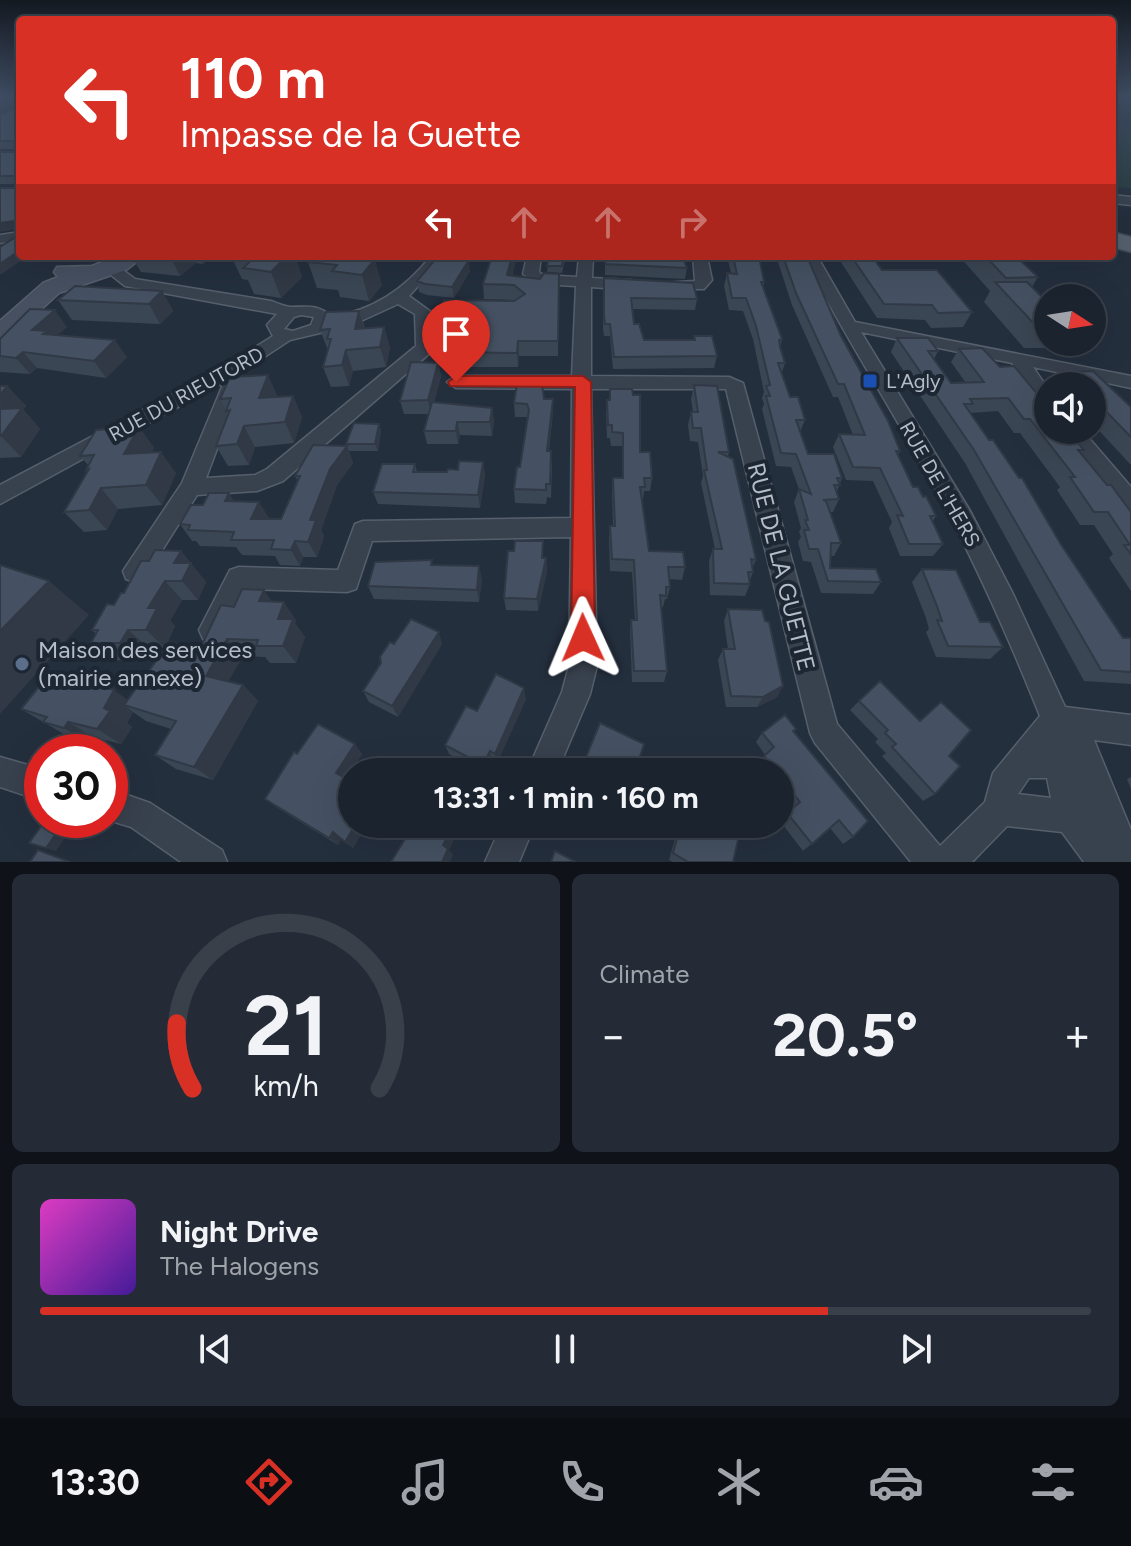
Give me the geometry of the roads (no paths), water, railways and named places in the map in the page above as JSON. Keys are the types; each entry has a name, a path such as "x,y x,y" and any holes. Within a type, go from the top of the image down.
{"street":[{"path":"0,334 51,288 126,260"},
{"path":"111,268 130,283 271,306 288,313 311,310 319,313 322,323 345,321 410,291 435,260"},
{"path":"533,260 531,274 539,279 699,286 704,280 701,260"},
{"path":"548,758 576,694 583,666 581,312 586,260"},
{"name":"RUE DE L'HERS","path":"812,260 847,326 945,487 1016,630 1056,720 1080,743 1124,862"},
{"path":"0,320 59,261 64,272 84,274"},
{"path":"191,487 257,483 286,467 425,348 430,309 399,297"},
{"path":"285,336 277,332 275,325 288,313"},
{"name":"RUE DU RIEUTORD","path":"0,495 230,371 285,336 305,335 322,323"},
{"path":"847,326 872,328 1131,382"},
{"path":"1018,359 1034,382"},
{"path":"135,571 191,487 235,379 230,371"},
{"path":"456,382 583,382"},
{"name":"RUE DE LA GUETTE","path":"583,382 729,383 736,387 810,685 825,733 932,862"},
{"path":"1083,444 1131,502"},
{"path":"207,641 239,578 347,581 363,531 581,527"},
{"path":"948,862 1000,810 1004,784 1056,720 1131,730"},
{"name":"RUE DE L'HERS","path":"1056,720 1056,747 1071,817 1104,862"},
{"path":"1021,762 1060,764"},
{"name":"RUE DE L'HERS","path":"1060,764 1075,769 1099,793"},
{"path":"0,772 24,779"},
{"path":"1000,810 1027,810 1071,817 1088,808 1099,793"},
{"path":"128,811 139,814 210,862"},
{"path":"502,862 513,838"}],"place":[{"name":"L'Agly","path":"870,381"},
{"name":"Maison des services (mairie annexe)","path":"22,664"}]}
